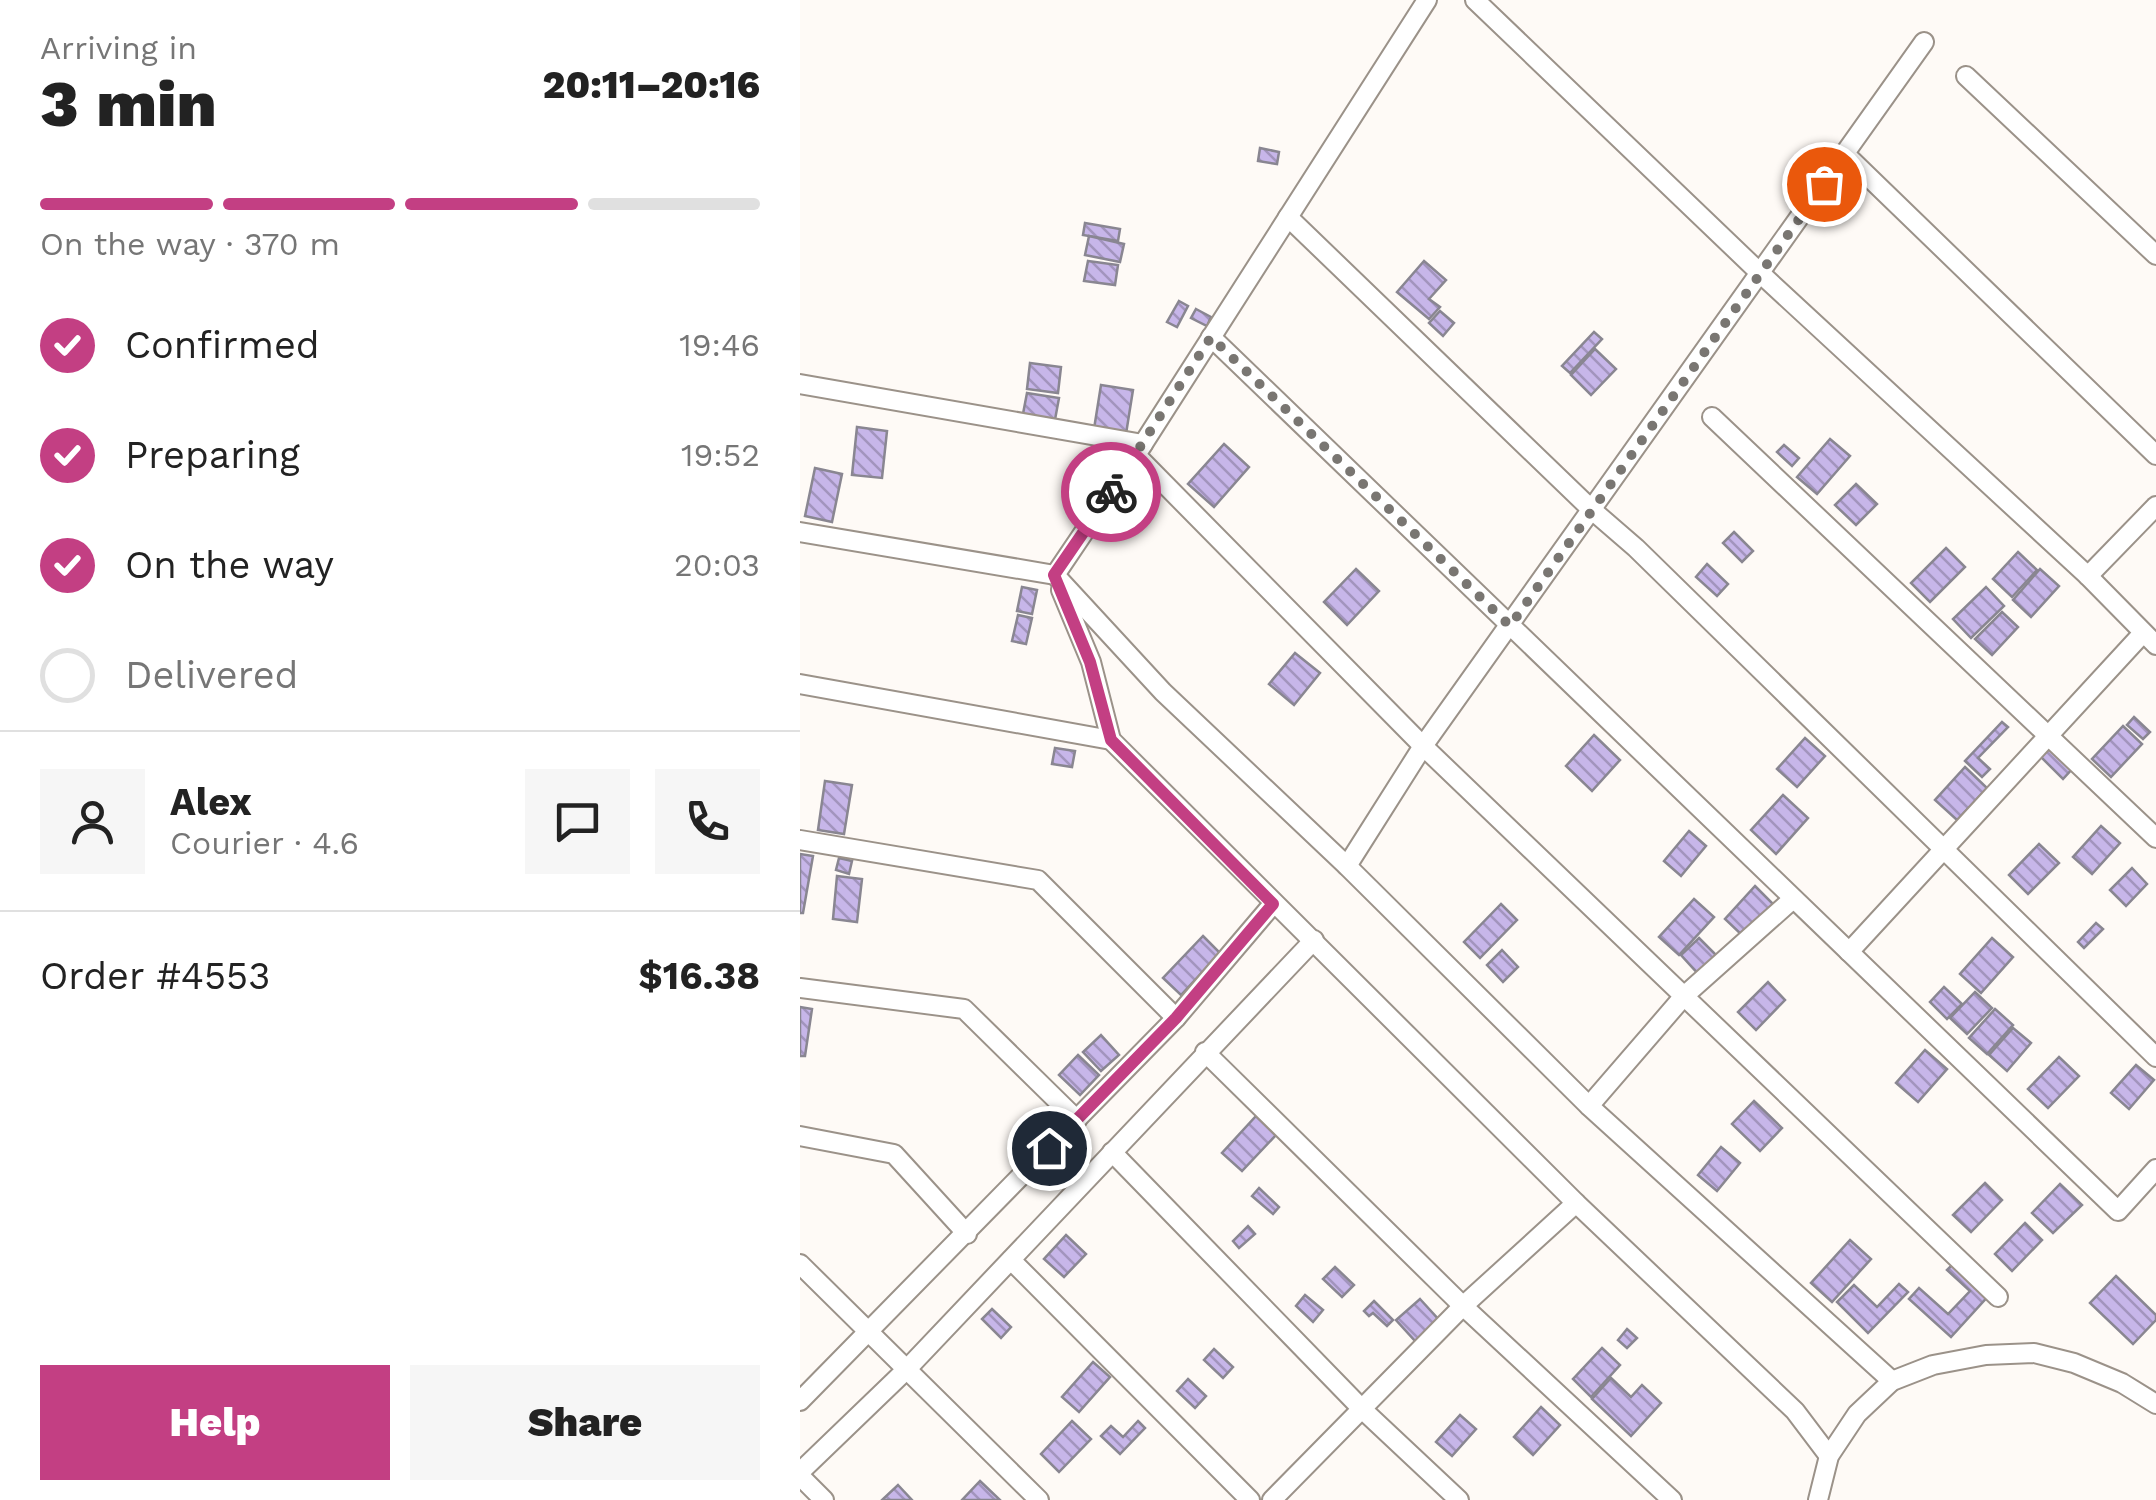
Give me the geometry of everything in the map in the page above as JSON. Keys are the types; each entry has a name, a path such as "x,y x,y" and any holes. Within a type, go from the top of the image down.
{"street":[{"path":"1054,575 1140,450 1427,0"},
{"path":"1475,0 1760,273 2088,576 2150,639 2048,736 1849,952"},
{"path":"1347,866 1423,746 1924,42"},
{"path":"1966,76 2156,255"},
{"path":"1845,154 2156,455"},
{"path":"1288,217 1636,548 2156,1057"},
{"path":"2130,228 2156,229"},
{"path":"1211,337 2118,1211 2156,1168"},
{"path":"800,384 1140,450 1423,746 1998,1297"},
{"path":"1712,417 2156,838"},
{"path":"2088,576 2156,506"},
{"path":"800,532 1054,575 1163,692 1347,866 1589,1106 1892,1381"},
{"path":"1054,575 1090,662 1111,740 1576,1203 1795,1411 1829,1456"},
{"path":"800,684 1111,740"},
{"path":"800,840 1038,880 1176,1018"},
{"path":"1589,1106 1684,996 1793,898"},
{"path":"800,1402 1176,1018 1273,904"},
{"path":"824,1500 800,1474 907,1369 1314,940"},
{"path":"800,988 964,1008 1076,1120"},
{"path":"1205,1052 1463,1306 1672,1500"},
{"path":"800,1136 894,1154 967,1234"},
{"path":"1112,1152 1362,1409 1459,1500"},
{"path":"1272,1500 1463,1306 1576,1203"},
{"path":"1011,1260 1250,1500"},
{"path":"800,1264 1039,1500"},
{"path":"1818,1500 1829,1456 1857,1414 1892,1381 1934,1365 1986,1355 2034,1353 2074,1363 2122,1383 2156,1404"}],"building":[{"path":"1260,148 1279,152 1277,164 1258,161"},
{"path":"1085,223 1120,229 1118,241 1083,235"},
{"path":"1089,236 1124,244 1120,262 1085,255"},
{"path":"1088,261 1118,265 1115,285 1084,281"},
{"path":"1424,261 1446,280 1429,299 1440,307 1429,319 1397,292"},
{"path":"1179,301 1188,306 1177,327 1167,322"},
{"path":"1196,309 1211,317 1207,326 1191,318"},
{"path":"1440,311 1454,323 1443,336 1429,323"},
{"path":"1594,332 1602,339 1570,373 1562,366"},
{"path":"1595,349 1616,369 1591,395 1571,375"},
{"path":"1030,363 1061,367 1058,393 1027,389"},
{"path":"1101,385 1133,390 1126,434 1094,429"},
{"path":"1027,393 1059,398 1054,425 1022,419"},
{"path":"857,427 887,431 882,478 852,475"},
{"path":"1830,439 1850,456 1817,494 1797,477"},
{"path":"1224,444 1249,467 1214,507 1188,484"},
{"path":"1784,445 1799,458 1792,466 1777,452"},
{"path":"815,468 842,474 832,522 805,516"},
{"path":"1856,484 1877,504 1856,525 1835,505"},
{"path":"1734,532 1753,551 1742,562 1723,543"},
{"path":"1946,548 1965,567 1930,602 1911,583"},
{"path":"2018,552 2037,570 2012,597 1993,579"},
{"path":"1707,564 1728,584 1717,596 1696,577"},
{"path":"1356,569 1379,591 1347,625 1324,602"},
{"path":"2040,569 2059,586 2031,617 2013,600"},
{"path":"1022,587 1037,590 1032,614 1017,611"},
{"path":"1986,587 2004,606 1971,638 1953,619"},
{"path":"2002,612 2018,627 1992,655 1975,639"},
{"path":"1018,615 1032,618 1026,644 1012,641"},
{"path":"1295,653 1320,673 1294,705 1269,684"},
{"path":"2134,717 2150,732 2143,739 2127,725"},
{"path":"2002,722 2008,727 1978,758 1990,769 1982,777 1965,761"},
{"path":"2123,726 2142,744 2111,777 2092,759"},
{"path":"1594,735 1620,760 1592,791 1566,766"},
{"path":"1805,738 1825,756 1797,787 1777,769"},
{"path":"2050,746 2073,768 2063,779 2040,756"},
{"path":"1055,748 1075,751 1072,767 1052,764"},
{"path":"1965,767 1987,788 1957,820 1935,800"},
{"path":"825,781 852,785 844,834 818,830"},
{"path":"1783,795 1808,818 1776,854 1751,830"},
{"path":"2101,826 2120,843 2092,874 2073,857"},
{"path":"1689,831 1706,846 1681,876 1664,861"},
{"path":"2039,844 2059,863 2028,894 2009,875"},
{"path":"800,854 813,856 803,913 800,913"},
{"path":"839,858 852,861 849,874 836,870"},
{"path":"2132,868 2147,884 2126,906 2110,890"},
{"path":"837,876 862,879 857,922 833,919"},
{"path":"1755,886 1774,905 1744,937 1725,919"},
{"path":"1694,899 1714,917 1679,955 1659,937"},
{"path":"1501,904 1517,920 1480,958 1464,942"},
{"path":"2096,923 2103,929 2084,948 2078,942"},
{"path":"1203,936 1220,953 1181,995 1163,978"},
{"path":"1699,938 1719,958 1700,976 1681,955"},
{"path":"1992,938 2013,957 1981,993 1960,974"},
{"path":"1502,950 1518,967 1503,982 1487,965"},
{"path":"1768,982 1785,1000 1756,1030 1738,1012"},
{"path":"1944,987 1962,1004 1947,1019 1930,1002"},
{"path":"1975,992 1992,1008 1967,1034 1950,1018"},
{"path":"800,1007 812,1009 805,1056 800,1056"},
{"path":"1995,1009 2013,1025 1987,1054 1969,1038"},
{"path":"2013,1028 2031,1043 2007,1071 1989,1055"},
{"path":"1101,1035 1119,1055 1101,1071 1083,1052"},
{"path":"1925,1050 1947,1069 1918,1102 1896,1083"},
{"path":"1078,1055 1099,1075 1080,1095 1059,1075"},
{"path":"2059,1057 2079,1076 2048,1108 2028,1089"},
{"path":"2136,1065 2154,1080 2129,1109 2111,1093"},
{"path":"1754,1101 1782,1128 1760,1151 1732,1124"},
{"path":"1256,1116 1276,1135 1242,1171 1222,1153"},
{"path":"1721,1147 1740,1163 1717,1191 1698,1175"},
{"path":"1985,1183 2002,1200 1971,1232 1953,1215"},
{"path":"2060,1184 2082,1205 2053,1233 2032,1213"},
{"path":"1259,1188 1279,1207 1273,1214 1252,1196"},
{"path":"2025,1223 2042,1240 2012,1271 1995,1254"},
{"path":"1248,1226 1255,1234 1239,1248 1233,1241"},
{"path":"1066,1235 1086,1254 1064,1277 1044,1259"},
{"path":"1850,1240 1871,1259 1832,1302 1811,1283"},
{"path":"1956,1261 1991,1293 1951,1337 1909,1299 1919,1288 1948,1314 1970,1291 1947,1270"},
{"path":"1335,1267 1354,1285 1342,1297 1323,1279"},
{"path":"2116,1276 2156,1315 2156,1320 2133,1344 2090,1303"},
{"path":"1899,1284 1908,1292 1868,1333 1837,1302 1854,1285 1877,1307"},
{"path":"1305,1295 1323,1310 1313,1322 1296,1306"},
{"path":"1420,1299 1440,1321 1416,1342 1396,1320"},
{"path":"1374,1301 1393,1320 1387,1326 1373,1313 1369,1316 1364,1311"},
{"path":"992,1309 1011,1327 1001,1338 982,1319"},
{"path":"1627,1329 1637,1338 1627,1348 1618,1340"},
{"path":"1602,1348 1620,1365 1591,1397 1573,1379"},
{"path":"1214,1349 1233,1367 1223,1378 1204,1360"},
{"path":"1093,1362 1110,1377 1079,1412 1062,1397"},
{"path":"1611,1378 1631,1397 1642,1385 1661,1403 1631,1436 1592,1399"},
{"path":"1188,1379 1206,1396 1195,1408 1177,1391"},
{"path":"1541,1407 1560,1425 1533,1455 1514,1437"},
{"path":"1460,1415 1476,1429 1452,1456 1436,1442"},
{"path":"1072,1421 1091,1439 1059,1472 1041,1454"},
{"path":"1138,1421 1145,1428 1120,1454 1101,1436 1111,1426 1123,1437"},
{"path":"980,1481 1000,1500 962,1500"},
{"path":"898,1485 912,1500 882,1500"}],"way so far":[{"path":"1111,492 1211,337 1510,626 1824,184"}],"route":[{"path":"1049,1148 1176,1018 1273,904 1111,740 1090,662 1054,575 1111,492"}]}
